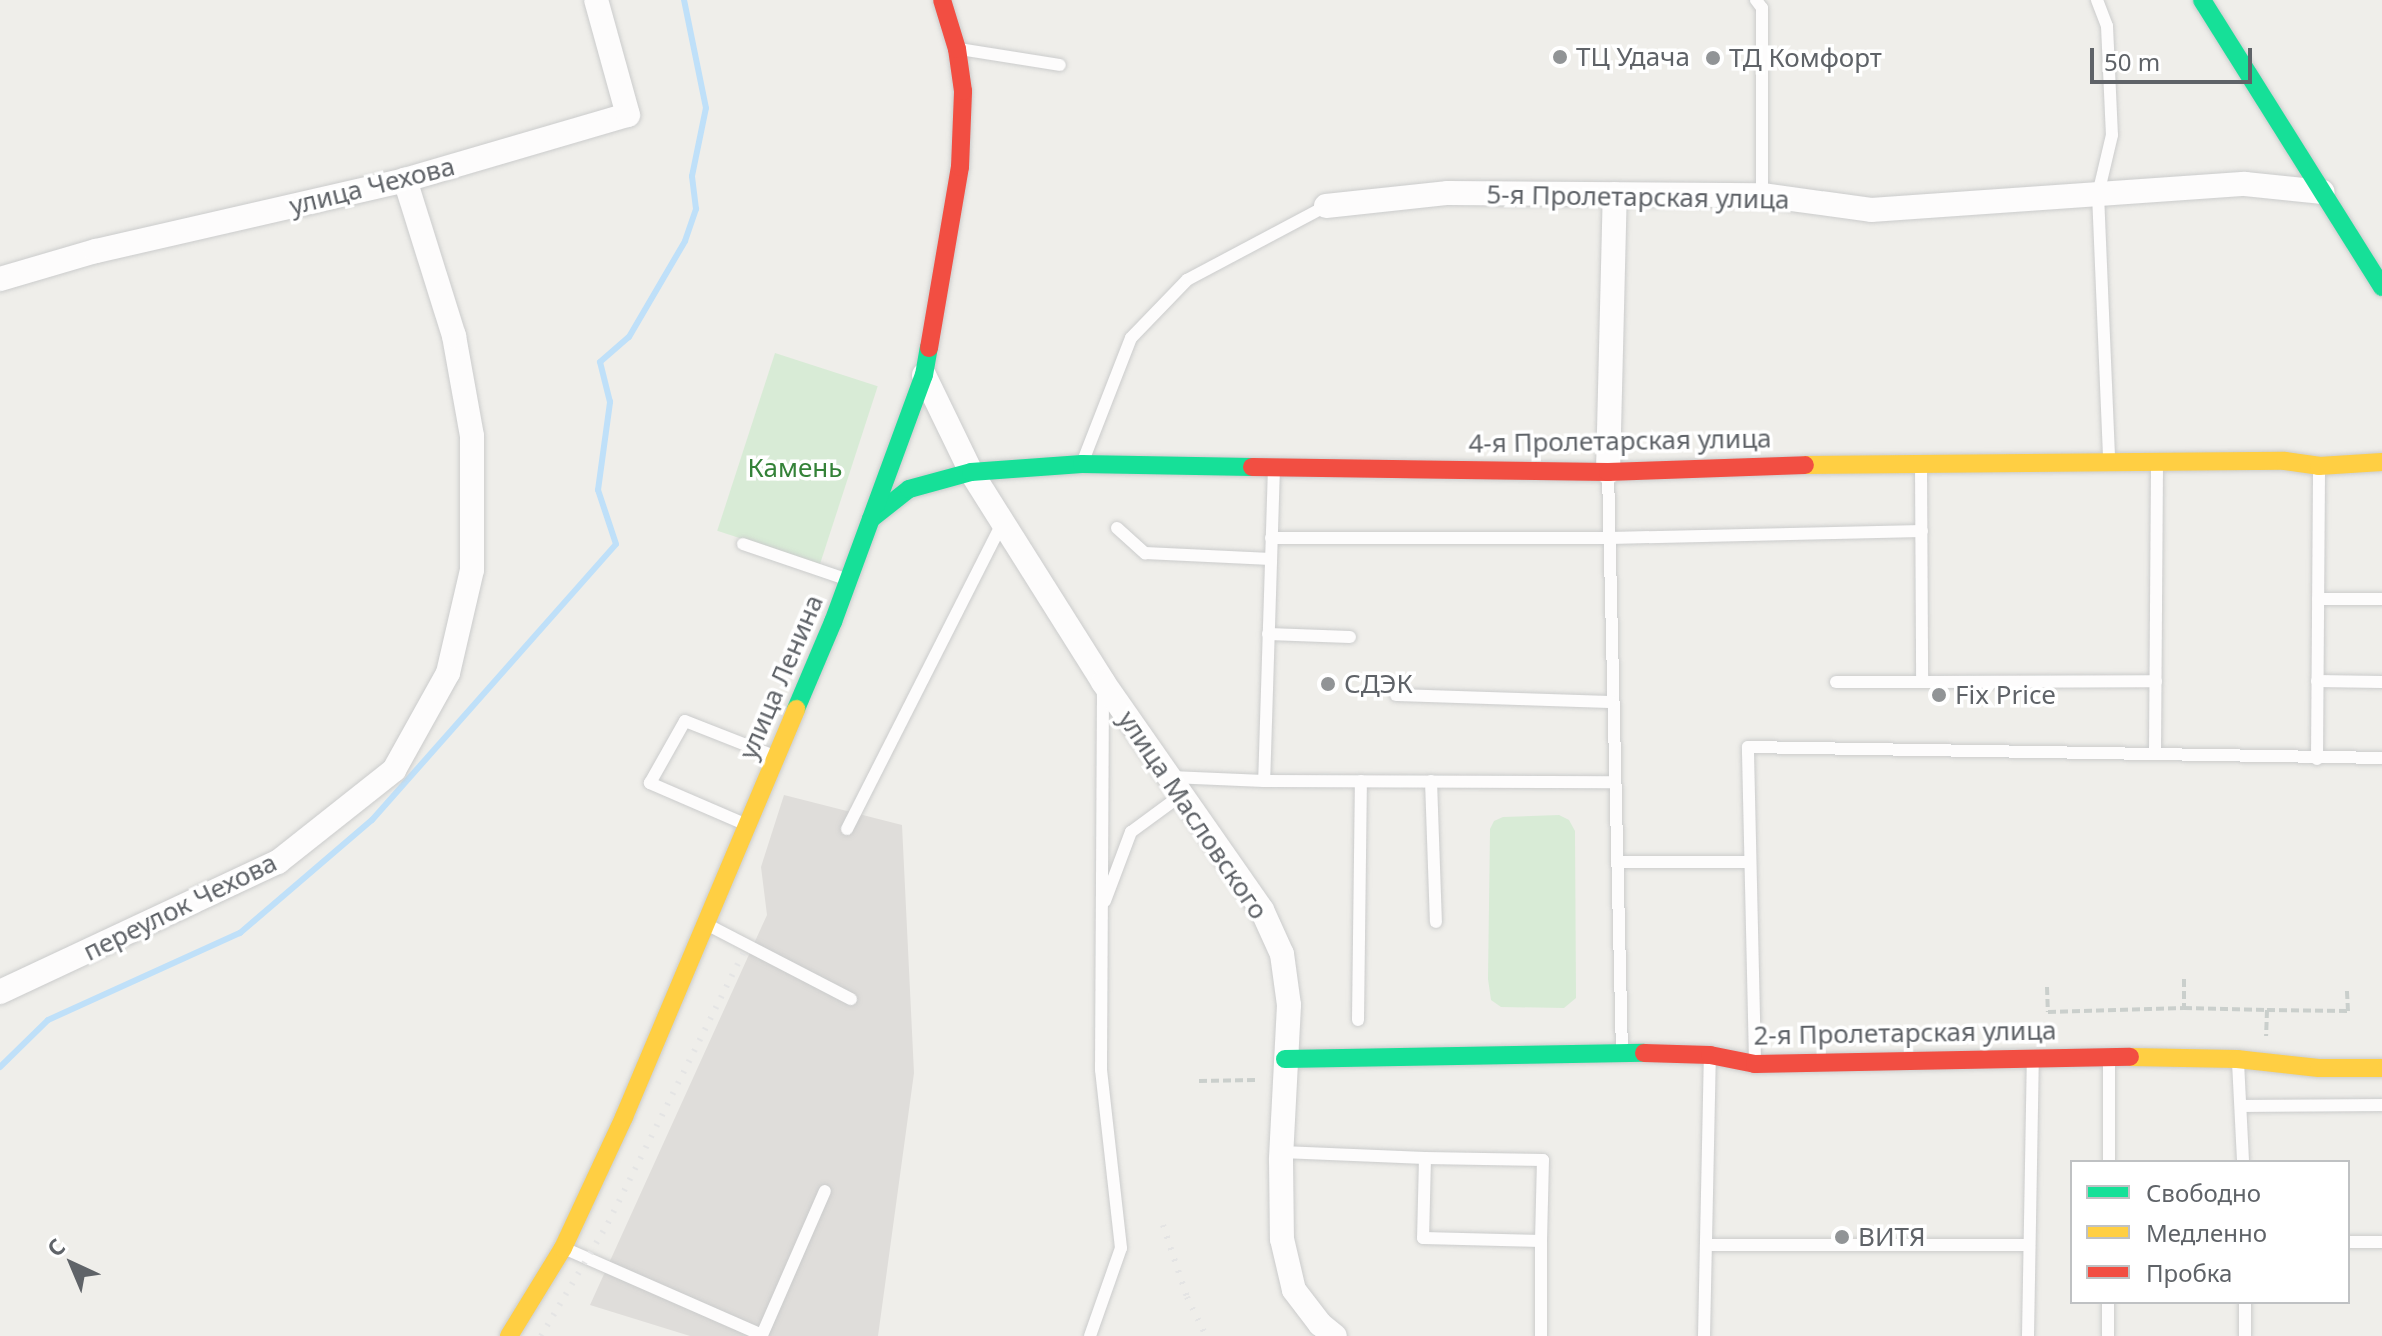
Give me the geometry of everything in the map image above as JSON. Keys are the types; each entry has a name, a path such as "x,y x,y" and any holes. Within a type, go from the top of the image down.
{"street":[{"name":"улица Чехова","path":"0,279 96,251 405,180 628,115 596,0"},
{"name":"улица Ленина","path":"509,1336 563,1248 624,1117 849,580 924,375 960,167 963,91 957,49 942,0"},
{"path":"2202,0 2382,287"},
{"name":"переулок Чехова","path":"0,992 278,862 394,770 448,673 472,570 472,436 454,336 405,180"},
{"name":"5-я Пролетарская улица","path":"1326,206 1448,193 1762,195 1871,210 2245,184 2323,192"},
{"path":"1608,472 1615,194"},
{"name":"улица Масловского","path":"924,375 971,472 1103,682 1173,787 1262,910 1282,954 1289,1005 1282,1152 1282,1239 1294,1290 1320,1324 1335,1336"},
{"name":"4-я Пролетарская улица","path":"871,519 909,489 971,472 1082,464 1608,472 1741,465 2285,461 2319,466 2382,462"},
{"name":"2-я Пролетарская улица","path":"1285,1059 1622,1052 1710,1055 1755,1064 2109,1057 2237,1059 2382,1068"}],"lane":[{"path":"1756,0 1762,8 1762,195"},
{"path":"2097,0 2107,26 2112,135 2098,194 2109,462"},
{"path":"957,49 1060,65"},
{"name":"5-я Пролетарская улица","path":"1082,464 1131,338 1187,280 1326,206"},
{"path":"2155,752 2157,462"},
{"path":"1921,464 1922,682"},
{"path":"2317,759 2319,466"},
{"path":"1264,781 1274,467"},
{"path":"1608,472 1611,702 1622,1052"},
{"path":"847,829 1003,521"},
{"path":"1117,528 1145,553 1271,559"},
{"path":"1271,538 1610,538 1922,531"},
{"path":"743,544 849,580"},
{"path":"2318,599 2382,599"},
{"path":"1268,634 1350,637"},
{"path":"1836,682 2156,681"},
{"path":"2317,681 2382,682"},
{"path":"1090,1336 1121,1248 1101,1070 1103,682"},
{"path":"1396,695 1611,702"},
{"path":"747,825 650,783 685,721 776,757"},
{"path":"1755,1064 1748,747 2382,758"},
{"path":"1102,907 1131,832 1173,787 1264,781 1615,782"},
{"path":"1358,1020 1361,781"},
{"path":"1431,781 1436,922"},
{"path":"1617,862 1749,862"},
{"path":"705,924 851,999"},
{"path":"1704,1336 1710,1055"},
{"path":"2109,1057 2109,1160"},
{"path":"2028,1336 2033,1058"},
{"path":"2237,1059 2243,1160"},
{"path":"2242,1106 2382,1105"},
{"path":"1282,1152 1543,1160 1541,1336"},
{"path":"1425,1158 1423,1238 1541,1241"},
{"path":"563,1248 762,1335 825,1191"},
{"path":"2350,1242 2382,1242"},
{"path":"1706,1245 2029,1245"},
{"path":"2108,1304 2108,1336"},
{"path":"2245,1304 2245,1336"}],"path":[{"path":"2184,979 2184,1008"},
{"path":"2047,987 2048,1012 2184,1008 2348,1011 2347,989"},
{"path":"2265,1062 2267,1010"},
{"path":"1199,1081 1255,1080"}],"shaded area":[{"path":"784,795 902,825 914,1073 878,1336 690,1336 590,1305 767,915 761,867"}],"green space":[{"name":"Камень","path":"775,353 878,386 820,564 717,531"},
{"path":"1559,815 1569,820 1575,831 1576,998 1564,1008 1501,1007 1491,1000 1488,979 1490,829 1494,821 1503,817"}],"waterway":[{"path":"0,1067 48,1020 240,933 372,820 616,544 598,490 610,402 600,362 629,337 685,241 696,209 692,176 706,108 684,0"}],"railway":[{"path":"541,1336 608,1223 744,952"},
{"path":"1163,1225 1187,1297 1206,1336"}],"traffic: fast":[{"path":"2202,0 2382,287"},
{"path":"796,709 833,622 924,375 929,348"},
{"path":"871,519 909,489 971,472 1082,464 1252,467"},
{"path":"1285,1059 1644,1053"}],"traffic: slow":[{"path":"1805,465 2285,461 2319,466 2382,462"},
{"path":"509,1336 563,1248 624,1117 796,709"},
{"path":"2130,1057 2237,1059 2319,1068 2382,1068"}],"traffic: jam":[{"path":"929,348 960,167 963,91 957,49 942,0"},
{"path":"1252,467 1608,472 1805,465"},
{"path":"1644,1053 1710,1055 1755,1064 2130,1057"}],"place":[{"name":"ТЦ Удача","path":"1560,57"},
{"name":"ТД Комфорт","path":"1713,58"},
{"name":"СДЭК","path":"1328,684"},
{"name":"Fix Price","path":"1939,695"},
{"name":"ВИТЯ","path":"1842,1237"}]}
